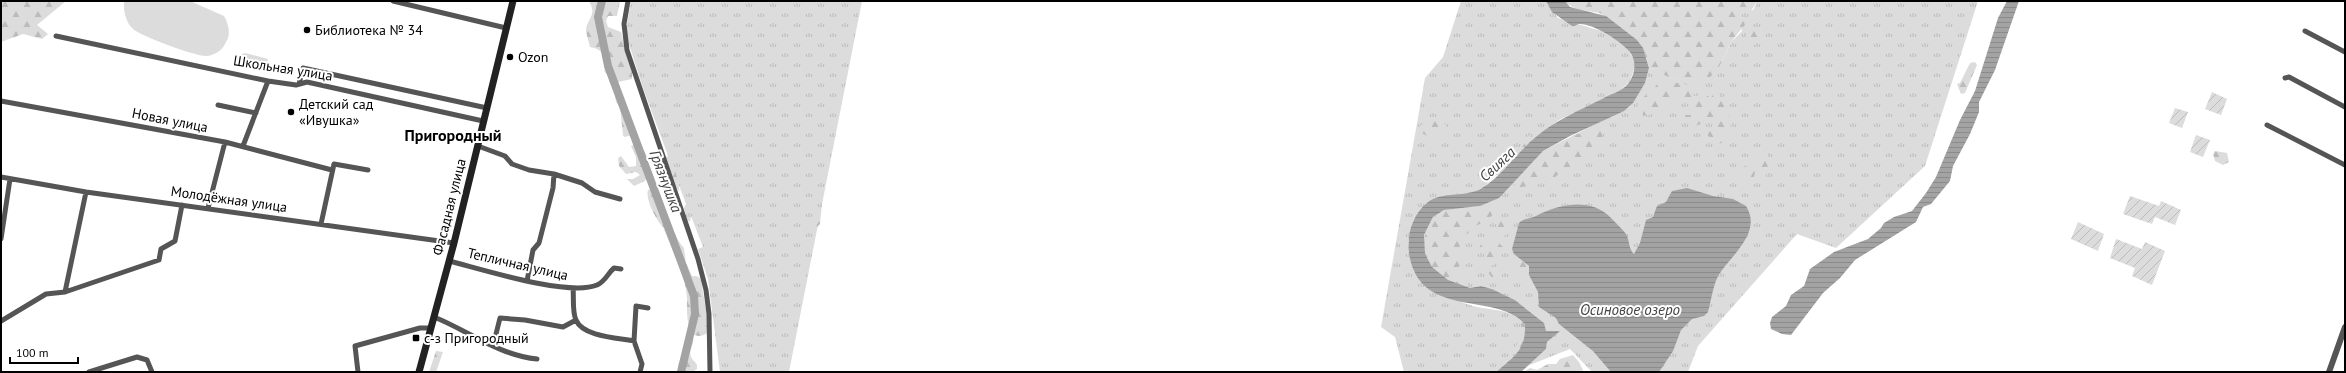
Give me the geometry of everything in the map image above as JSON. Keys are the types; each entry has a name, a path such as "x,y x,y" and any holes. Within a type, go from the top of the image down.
{"main road":[{"name":"Фасадная улица","path":"419,372 454,244 513,1"}],"street":[{"path":"393,1 506,28"},
{"path":"628,1 624,24 627,50 698,259 706,290 709,314 710,372"},
{"path":"2305,31 2345,52"},
{"name":"Школьная улица","path":"56,36 268,81 299,84 307,82 483,120"},
{"path":"299,84 303,68 486,108"},
{"path":"2285,78 2289,77 2345,107"},
{"path":"244,146 268,81"},
{"name":"Новая улица","path":"1,101 225,142 332,170"},
{"path":"218,105 256,112"},
{"path":"2267,125 2345,165"},
{"path":"208,208 225,142"},
{"path":"478,146 505,156 512,164 554,174 582,183 596,192 620,199"},
{"path":"321,224 334,164 368,170"},
{"path":"527,281 533,250 540,236 554,174"},
{"name":"Молодёжная улица","path":"1,177 86,192 208,208 454,244"},
{"path":"1,239 10,179"},
{"path":"66,292 86,192"},
{"path":"1,321 46,294 66,292 159,260 161,248 175,241 182,205"},
{"name":"Тепличная улица","path":"449,261 527,281 573,288 597,285 607,278 614,268 622,269"},
{"path":"573,288 576,320 580,326 598,335 634,341"},
{"path":"640,372 642,364 634,341 636,306 648,308"},
{"path":"434,317 453,324 479,341 520,357 537,359"},
{"path":"493,346 500,318 525,320 563,327 576,320"},
{"path":"2329,372 2345,327"},
{"path":"358,372 355,346 420,328 431,328"},
{"path":"89,372 137,357 143,357 150,364 152,372"}],"green space":[{"path":"1,1 66,1 37,25 48,34 42,39 23,34 1,42"},
{"path":"124,1 190,1 224,16 229,29 228,39 221,50 213,55 207,56 169,46 133,29 128,23 124,8"},
{"path":"589,1 620,1 617,16 608,16 606,21 608,27 621,32 632,72 632,79 618,82 632,120 628,131 631,133 629,136 624,137 623,135 620,107 616,102 613,84 609,82 610,78 604,71 607,66 604,56 597,49 590,47 586,31 586,27 592,14"},
{"path":"631,1 862,1 789,372 720,372 708,279 698,249 703,247 691,216 690,222 687,220 684,208 686,204 644,91 627,38 626,30"},
{"path":"1461,1 1546,1 1558,18 1601,31 1616,39 1627,48 1634,59 1635,66 1630,81 1621,90 1559,120 1537,136 1484,187 1471,193 1439,197 1428,202 1413,221 1408,242 1414,272 1461,302 1512,314 1525,324 1525,341 1512,358 1496,372 1404,372 1395,337 1381,327 1425,78 1443,57"},
{"path":"1565,1 1758,1 1750,12 1740,13 1741,18 1746,17 1747,21 1733,40 1714,74 1703,81 1687,82 1671,78 1649,68 1641,46 1633,37 1605,16 1599,13 1572,7"},
{"path":"1758,1 1978,1 1925,166 1836,248 1797,234 1698,346 1688,372 1592,372 1570,349 1527,366 1546,349 1547,342 1559,331 1545,331 1544,323 1515,300 1492,289 1481,286 1470,288 1448,280 1425,254 1424,235 1433,217 1444,210 1480,206 1543,151 1629,107 1645,83 1649,68 1678,80 1722,61 1732,41 1742,31 1740,13 1753,10"},
{"path":"1751,27 1765,32 1755,45 1743,41"},
{"path":"245,53 268,59 266,70 262,71 241,66 242,54"},
{"path":"1975,62 1977,65 1965,93 1961,94 1957,84 1960,83 1970,63"},
{"path":"1660,80 1689,85 1692,96 1698,96 1701,92 1711,98 1715,90 1732,120 1727,141 1718,144 1707,135 1709,127 1716,128 1712,120 1695,126 1685,122 1685,115 1690,115 1691,110 1687,107 1691,101 1689,99 1686,101 1677,97 1666,102 1669,106 1668,109 1660,110 1657,117 1652,114 1643,116 1642,111 1635,113 1639,102 1657,85"},
{"path":"2212,92 2227,99 2221,115 2205,109"},
{"path":"2175,108 2188,112 2182,128 2169,123"},
{"path":"1428,118 1437,121 1442,119 1446,126 1444,134 1434,139 1419,132 1420,126 1426,123"},
{"path":"1600,129 1603,134 1601,140 1574,166 1571,171 1562,173 1539,184 1514,190 1512,188 1529,169 1551,150 1576,135"},
{"path":"1529,135 1533,142 1498,176 1495,174 1501,168 1502,162 1505,163 1505,155 1509,157 1523,146"},
{"path":"2196,135 2210,140 2203,157 2190,152"},
{"path":"639,142 646,154 650,172 645,181 634,186 627,179 633,179 640,175 636,172 626,174 619,166 618,158 621,156 629,167 636,166 636,157 631,146"},
{"path":"2215,151 2227,153 2229,162 2223,165 2215,161 2213,154"},
{"path":"1767,152 1767,175 1758,170 1755,172 1753,183 1748,185 1745,179 1738,175 1739,170"},
{"path":"669,154 678,179 679,191 675,187 666,158"},
{"path":"652,189 662,203 675,235 684,248 686,263 692,276 699,277 701,280 707,316 707,333 704,335 695,335 689,326 684,282 663,227 654,215 648,199 648,190"},
{"path":"2130,196 2159,206 2161,201 2181,210 2175,225 2155,217 2152,224 2123,214"},
{"path":"1499,199 1497,209 1486,221 1472,227 1470,232 1461,237 1459,250 1462,259 1459,266 1462,280 1467,285 1466,289 1443,279 1431,270 1426,264 1423,248 1424,239 1431,223 1447,210 1482,207"},
{"path":"822,203 820,224 817,227 815,221"},
{"path":"1504,218 1510,219 1512,222 1507,234 1501,238 1497,234 1497,223"},
{"path":"2078,222 2104,234 2098,251 2071,239"},
{"path":"1489,237 1494,238 1503,247 1499,261 1487,269 1485,253 1480,252 1479,249 1483,239"},
{"path":"2116,239 2142,249 2145,242 2165,251 2152,285 2132,276 2135,268 2110,258"},
{"path":"1514,261 1523,261 1534,282 1518,276 1513,265"},
{"path":"1491,271 1502,274 1499,282 1495,282 1488,272"},
{"path":"1521,319 1525,321 1527,341 1513,357 1514,350 1521,337"},
{"path":"690,337 693,337 693,342 690,354 697,365 697,369 692,372 680,372 678,364 684,358 684,343"},
{"path":"436,351 443,352 436,372 429,372"},
{"path":"1573,355 1583,370 1581,372 1524,372 1530,368 1537,370 1548,364 1556,364 1560,359"}],"water":[{"name":"Свияга","path":"1546,1 1565,1 1570,7 1606,16 1637,40 1643,48 1649,68 1645,83 1633,103 1624,111 1570,136 1543,151 1499,198 1480,206 1444,210 1433,217 1424,235 1425,254 1432,267 1448,280 1470,288 1481,286 1492,289 1515,300 1544,323 1546,331 1560,331 1547,342 1546,349 1521,372 1496,372 1518,351 1524,340 1525,324 1513,315 1499,309 1451,299 1436,294 1423,285 1414,271 1411,262 1408,244 1409,234 1416,217 1428,202 1447,195 1469,193 1482,188 1496,177 1530,142 1544,130 1568,116 1621,90 1632,78 1634,59 1625,47 1613,38 1592,27 1580,24 1572,26 1552,12"},
{"path":"2007,1 2019,1 1995,70 1979,102 1979,112 1970,134 1953,166 1950,181 1931,204 1923,207 1916,222 1855,260 1840,278 1823,293 1791,335 1782,334 1771,329 1770,323 1772,317 1786,306 1791,295 1804,286 1810,269 1834,252 1868,239 1881,228 1884,223 1894,217 1912,211 1926,193 1936,177 1960,120 1975,91 1998,18"},
{"name":"Осиновое озеро","path":"1687,188 1713,196 1733,199 1746,206 1750,216 1748,235 1743,244 1718,276 1713,289 1708,312 1704,316 1692,319 1681,330 1673,351 1659,372 1611,372 1593,351 1559,324 1556,318 1539,307 1538,292 1529,275 1529,266 1514,254 1512,249 1519,223 1523,220 1555,208 1575,205 1594,207 1603,211 1626,234 1634,254 1640,243 1646,220 1653,217 1657,206 1666,202 1672,191"}],"waterway":[{"name":"Грязнушка","path":"602,1 598,17 608,66 694,296 695,314 681,372"}],"place":[{"name":"Библиотека № 34","path":"307,30"},
{"name":"Ozon","path":"510,57"},
{"name":"Детский сад «Ивушка»","path":"291,112"},
{"name":"с-з Пригородный","path":"416,338"}],"district":[{"name":"Пригородный","path":"453,135"}]}
